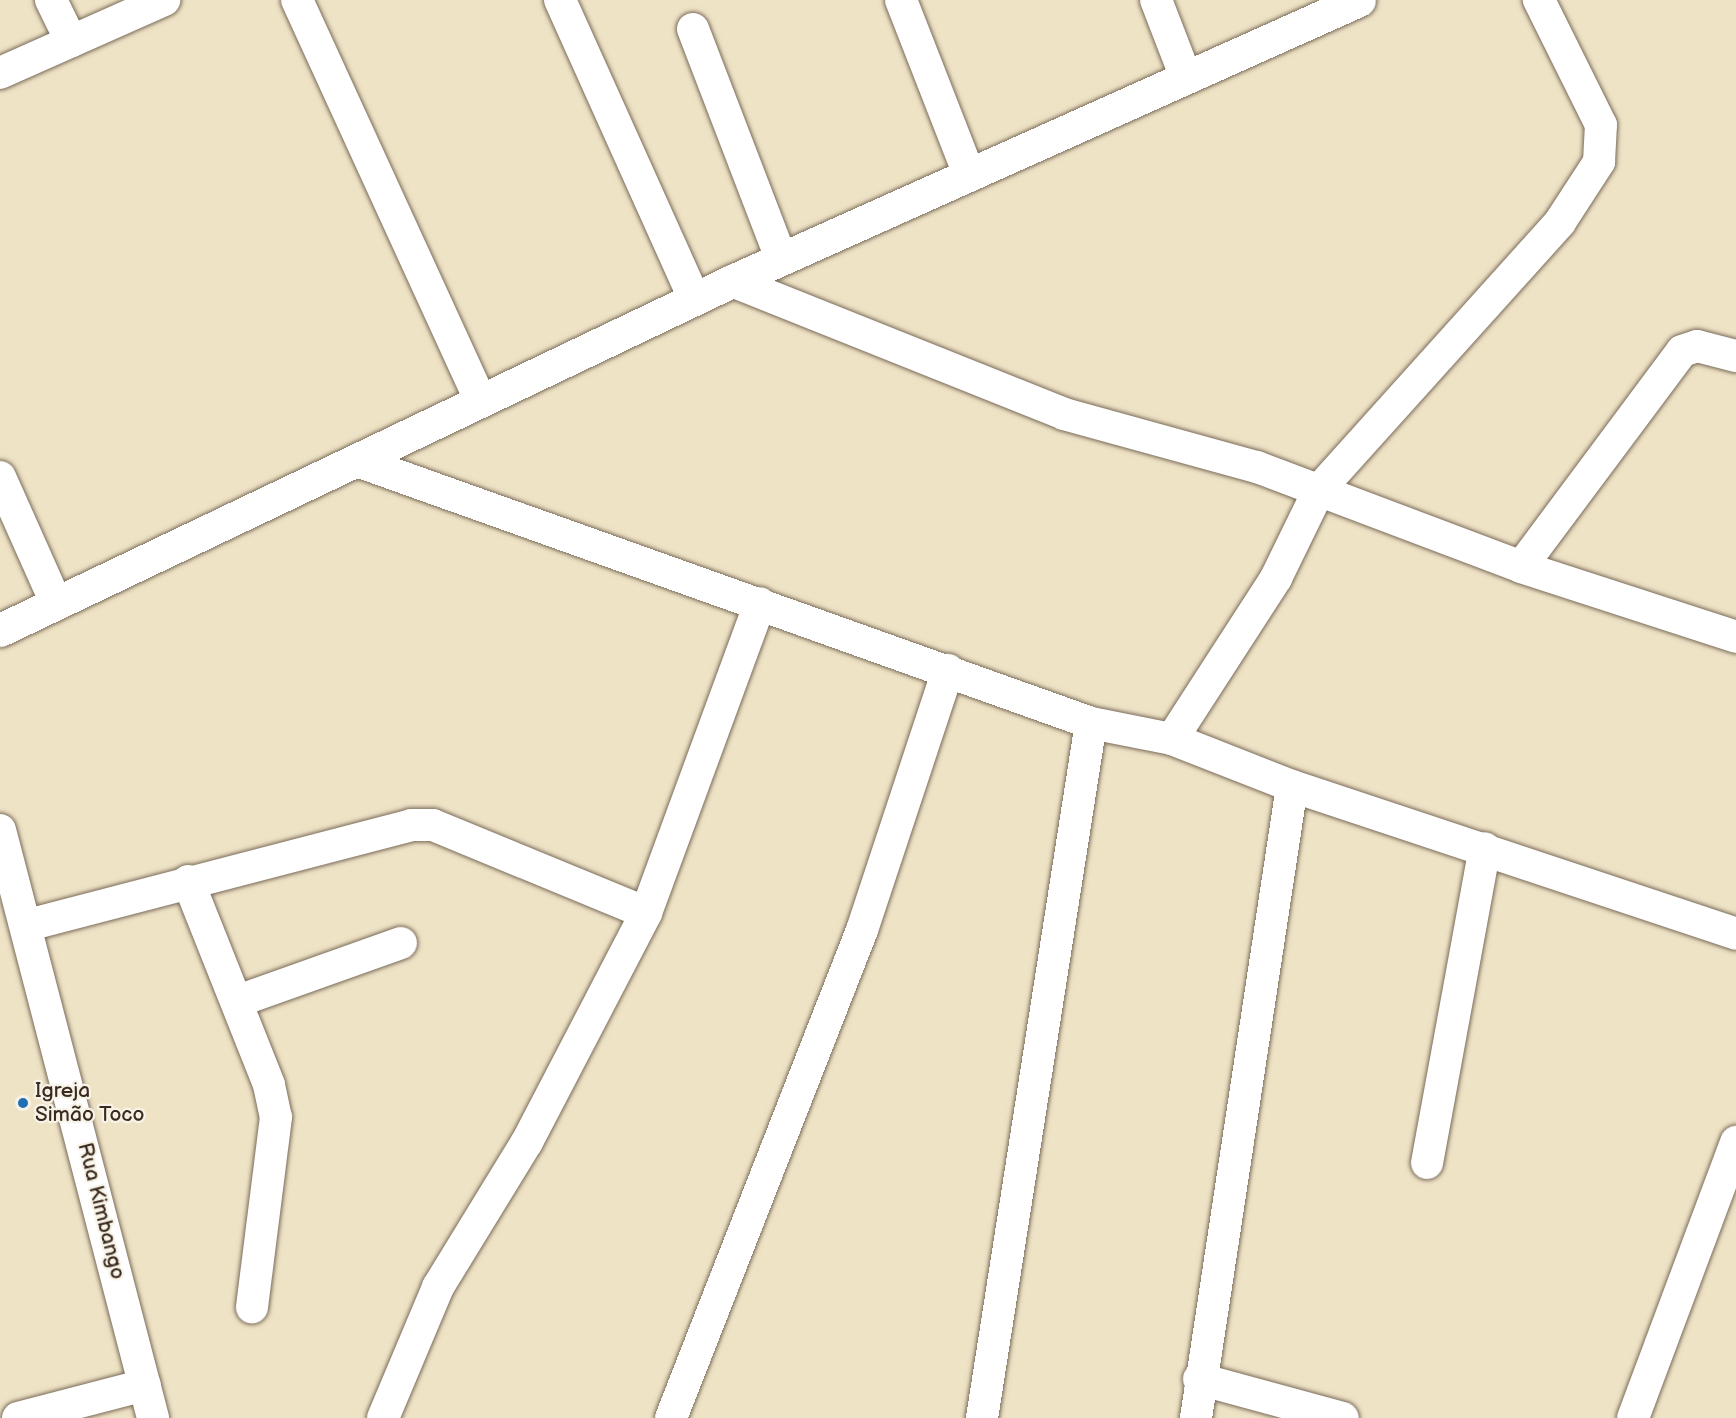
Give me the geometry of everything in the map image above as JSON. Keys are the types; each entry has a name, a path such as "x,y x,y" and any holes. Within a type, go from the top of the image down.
{"street":[{"path":"51,0 71,41"},
{"path":"0,73 164,0"},
{"path":"297,0 480,399"},
{"path":"560,0 694,298"},
{"path":"901,0 969,174"},
{"path":"1156,0 1185,75"},
{"path":"0,630 732,280 1185,75 1359,0"},
{"path":"1172,739 1276,578 1319,490 1560,222 1599,162 1601,125 1539,0"},
{"path":"693,29 781,258"},
{"path":"732,280 1064,414 1173,442 1319,490 1521,567 1736,638"},
{"path":"1521,567 1682,351 1697,346 1736,356"},
{"path":"357,461 948,670 1091,723 1172,739 1293,786 1485,848 1736,934"},
{"path":"0,477 56,603"},
{"path":"383,1418 438,1287 527,1142 646,914 760,603"},
{"path":"671,1418 862,930 948,670"},
{"path":"982,1418 1091,723"},
{"path":"1196,1418 1199,1379 1293,786"},
{"path":"28,925 188,881 411,825 433,825 646,914"},
{"name":"Rua Kimbango","path":"0,830 28,925 153,1418"},
{"path":"1427,1163 1485,848"},
{"path":"188,881 238,1002 276,1117 252,1308"},
{"path":"238,1002 401,943"},
{"path":"1633,1418 1736,1142"},
{"path":"1199,1379 1342,1418"},
{"path":"18,1418 145,1385"}],"place":[{"name":"Igreja Simão Toco","path":"23,1103"}]}
